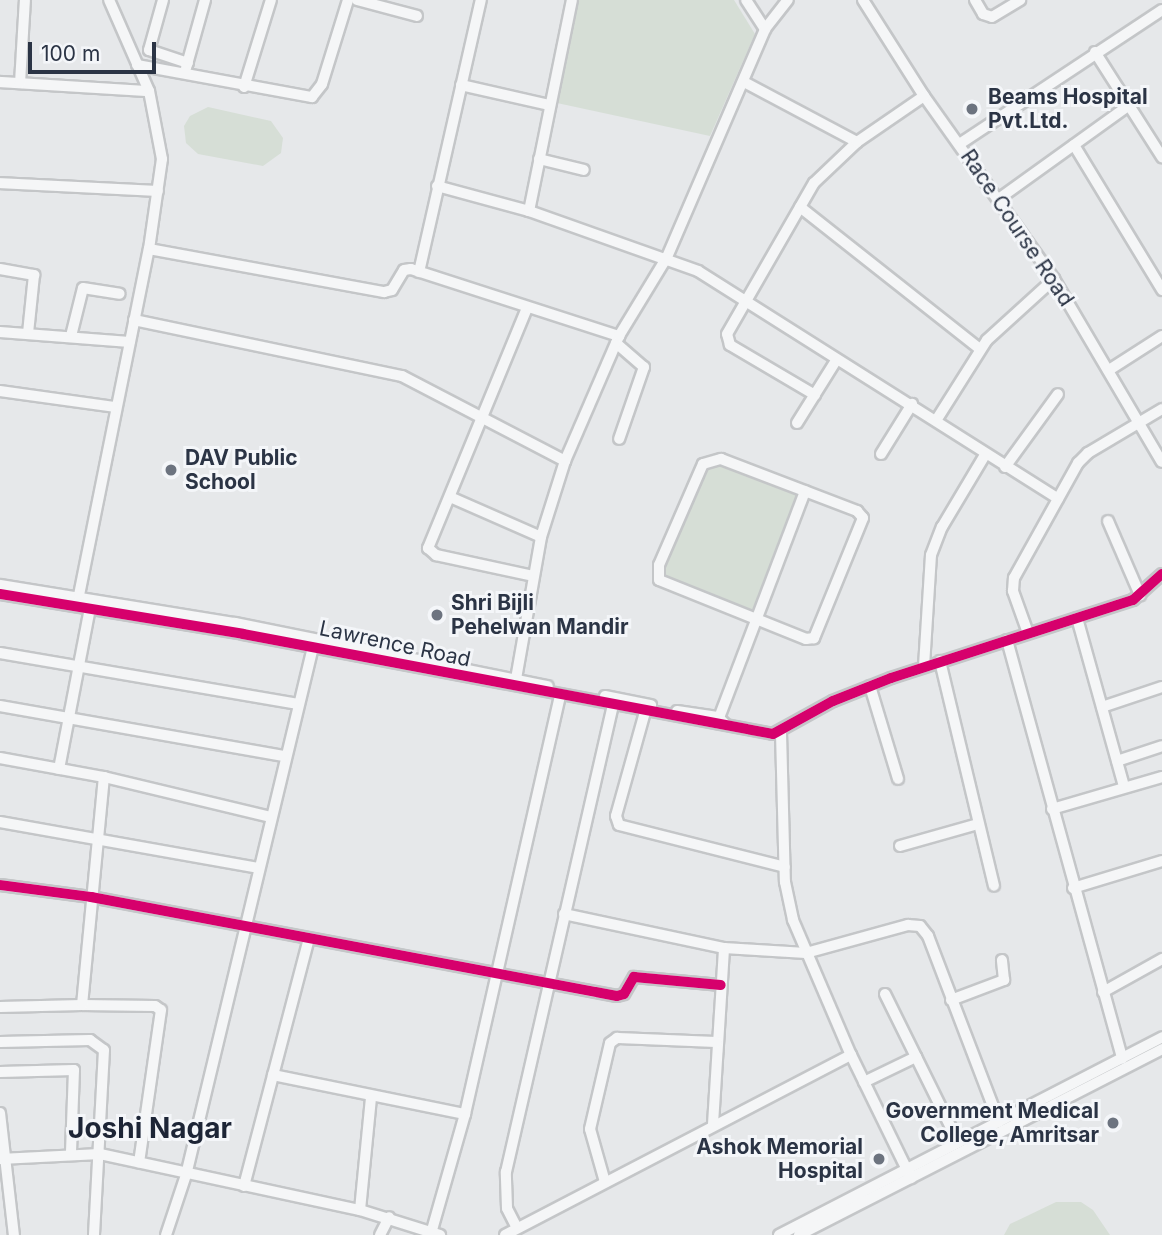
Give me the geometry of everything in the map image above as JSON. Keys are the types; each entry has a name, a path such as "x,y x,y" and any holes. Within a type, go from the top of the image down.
{"street":[{"path":"20,83 25,0"},
{"path":"79,595 149,248 158,191 161,138 149,91 109,0"},
{"path":"163,0 149,50 188,62"},
{"path":"185,75 205,0"},
{"path":"244,87 271,0"},
{"path":"137,65 244,87 315,95 348,0"},
{"path":"358,0 417,16"},
{"path":"419,272 481,0"},
{"path":"529,211 572,0"},
{"path":"746,0 765,29"},
{"path":"516,680 541,537 565,461 617,339 667,257 765,29 788,0"},
{"name":"Race Course Road","path":"863,0 924,96 961,143 1054,279 1162,462"},
{"path":"975,0 983,14 992,17 1020,0"},
{"path":"961,143 1162,10"},
{"path":"1095,52 1162,157"},
{"path":"0,82 149,91"},
{"path":"744,82 858,142"},
{"path":"461,85 550,105"},
{"path":"815,395 727,341 746,301 814,183 858,142 924,96"},
{"path":"1000,198 1128,106"},
{"path":"1074,145 1162,290"},
{"path":"538,159 584,170"},
{"path":"0,183 158,191"},
{"path":"437,186 529,211 667,257 746,301 937,419 985,455 1058,499"},
{"path":"800,207 980,349"},
{"path":"149,248 384,292 392,290 405,269 617,339 644,367 619,439"},
{"path":"0,269 34,275 28,333"},
{"path":"937,419 980,349 1054,279"},
{"path":"71,336 81,289 120,294"},
{"path":"527,308 429,543 431,552 533,576"},
{"path":"134,320 386,371 482,416 565,461"},
{"path":"0,332 130,342"},
{"path":"1109,370 1162,336"},
{"path":"797,423 837,359"},
{"path":"0,391 116,407"},
{"path":"1005,467 1058,394"},
{"path":"880,454 912,404"},
{"path":"1028,632 1013,591 1014,578 1058,499 1088,453 1162,409"},
{"path":"924,666 931,555 942,527 985,455"},
{"path":"721,459 805,491 857,511 864,524 814,638 806,639 663,584 657,575 659,565 708,460 721,459"},
{"path":"720,722 805,491"},
{"path":"450,497 541,537"},
{"path":"1108,522 1140,595"},
{"path":"909,1173 851,1055 806,953 790,909 785,867 781,733 833,701 870,686 1140,595 1162,574"},
{"name":"Lawrence Road","path":"0,585 79,595 313,647 645,712 720,722"},
{"name":"Lawrence Road","path":"0,594 90,608 184,618 781,733"},
{"path":"59,769 77,664 90,608"},
{"path":"1077,618 1125,786"},
{"path":"1007,640 1073,888 1122,1058"},
{"path":"166,1235 186,1175 284,756 313,647"},
{"path":"0,653 77,664 297,704"},
{"path":"940,661 994,886"},
{"path":"870,686 898,779"},
{"path":"1102,707 1162,687"},
{"path":"4,1158 71,1153 100,1154 186,1175 360,1210 436,1232 560,695"},
{"path":"517,1228 507,1208 506,1172 552,983 564,914 612,705"},
{"path":"0,706 68,715 284,756"},
{"path":"645,712 616,816 619,825 785,867"},
{"path":"1117,761 1162,746"},
{"path":"0,758 104,777 271,817"},
{"path":"1052,809 1162,776"},
{"path":"82,1005 104,777"},
{"path":"0,822 258,868"},
{"path":"900,845 978,824"},
{"path":"1073,888 1162,861"},
{"path":"0,885 91,897 308,942 617,996 638,977 721,985"},
{"path":"564,914 724,948 806,953 908,925 920,926 928,936 999,1122"},
{"path":"244,1185 308,942"},
{"path":"712,1124 724,948"},
{"path":"1103,992 1162,959"},
{"path":"951,1000 1004,980 1002,960"},
{"path":"885,994 958,1142"},
{"path":"0,1007 155,1006 161,1010 139,1162"},
{"path":"799,1235 958,1142 1162,1037"},
{"path":"606,1182 590,1129 610,1043 617,1038 717,1042"},
{"path":"0,1042 90,1040 101,1044 100,1154 94,1235"},
{"path":"779,1235 1162,1049"},
{"path":"505,1235 712,1124 851,1055"},
{"path":"864,1082 916,1057"},
{"path":"0,1072 74,1070 71,1153"},
{"path":"273,1075 372,1098 465,1114"},
{"path":"360,1210 372,1098"},
{"path":"0,1113 14,1235"},
{"path":"380,1235 389,1217"}],"shaded area":[{"path":"577,0 734,0 755,34 710,136 557,103"},
{"path":"208,107 271,121 283,138 281,153 263,166 198,154 186,143 184,126 190,116"},
{"path":"720,463 799,493 755,613 660,578 701,472"},
{"path":"1056,1202 1081,1202 1093,1210 1110,1235 1004,1235 1010,1224"}],"cycle path":[{"path":"0,594 243,634 773,734 833,701 891,678 1133,600 1162,574"},
{"path":"0,885 91,897 617,996 624,994 634,977 721,985"}],"place":[{"name":"Beams Hospital Pvt.Ltd.","path":"972,109"},
{"name":"DAV Public School","path":"171,470"},
{"name":"Shri Bijli Pehelwan Mandir","path":"437,615"},
{"name":"Government Medical College, Amritsar","path":"1113,1123"},
{"name":"Ashok Memorial Hospital","path":"879,1159"}],"district":[{"name":"Joshi Nagar","path":"150,1128"}]}
